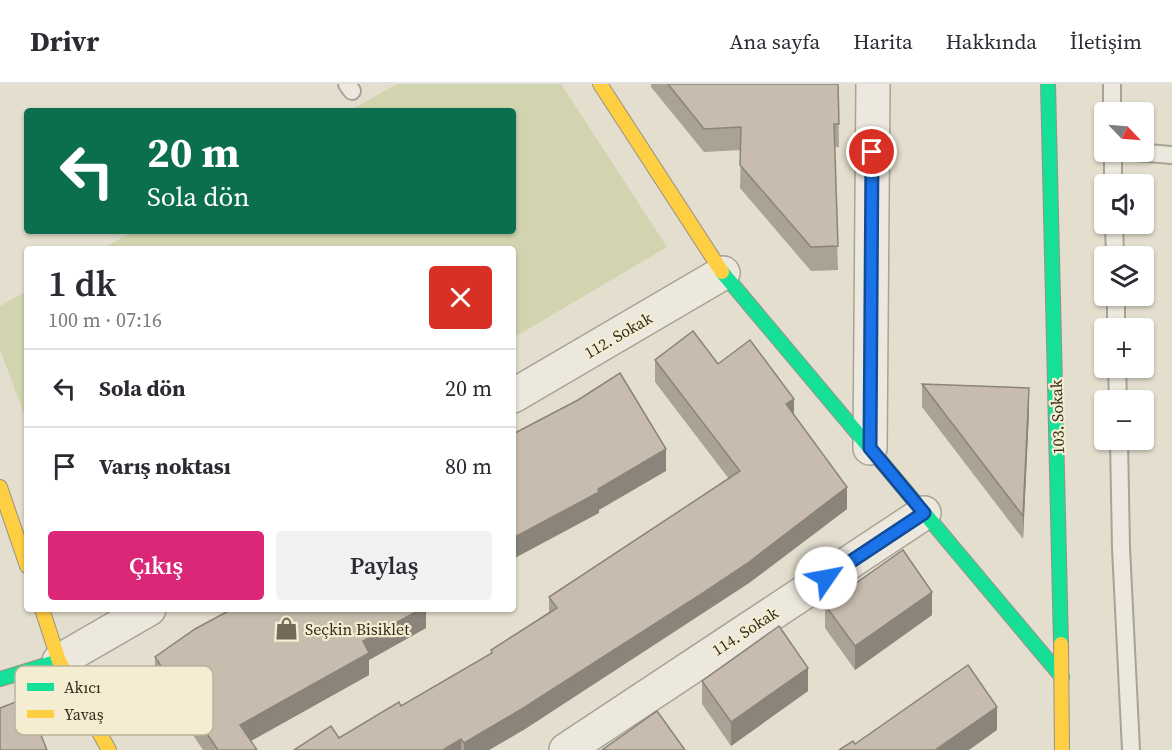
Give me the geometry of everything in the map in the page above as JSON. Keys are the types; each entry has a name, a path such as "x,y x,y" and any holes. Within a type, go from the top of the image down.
{"street":[{"path":"600,84 723,273 1062,677"},
{"path":"870,448 873,84"},
{"name":"103. Sokak","path":"1048,84 1061,562 1062,750"},
{"name":"112. Sokak","path":"516,394 723,273"},
{"path":"0,487 24,557"},
{"name":"114. Sokak","path":"566,750 924,513"},
{"path":"43,612 62,666"},
{"path":"43,666 59,661 144,612"},
{"path":"0,679 15,674"},
{"path":"101,735 109,750"}],"lane":[{"path":"1112,84 1112,102"},
{"path":"1154,154 1172,155"},
{"path":"1119,450 1121,548 1131,750"}],"green space":[{"path":"397,84 561,84 667,247 516,336 516,246 107,246 129,234 516,234 516,108 354,108"},
{"path":"24,293 24,413 0,350 0,306"}],"building":[{"path":"668,84 838,84 839,124 834,124 838,246 811,247 740,165 741,127 704,129"},
{"path":"693,331 718,364 750,340 794,399 786,404 847,487 749,562 525,707 464,743 461,739 443,750 294,750 331,726 339,738 399,702 401,706 492,653 491,650 557,608 549,597 740,471 655,360"},
{"path":"620,373 666,449 598,489 599,492 516,536 516,432 578,400"},
{"path":"922,384 1029,388 1023,516"},
{"path":"903,550 932,592 855,646 825,605"},
{"path":"226,612 416,612 363,641 369,653 240,725 257,750 218,750 208,735 213,735 213,666 161,666 155,657 195,629"},
{"path":"779,626 808,668 731,722 702,681"},
{"path":"968,665 997,707 935,750 839,750 853,741 855,744"},
{"path":"15,702 15,735 41,735 47,750 0,750 0,708"},
{"path":"657,711 685,750 602,750"}],"traffic: fast":[{"path":"1048,84 1061,644"},
{"path":"722,272 1062,677"},
{"path":"43,666 59,661"},
{"path":"0,679 15,674"}],"traffic: slow":[{"path":"600,84 722,272"},
{"path":"0,487 24,557"},
{"path":"43,612 62,666"},
{"path":"1061,644 1062,750"},
{"path":"101,735 109,750"}],"place":[{"name":"Seçkin Bisiklet","path":"287,629"}],"route":[{"path":"826,578 924,513 870,448 872,152"}]}
